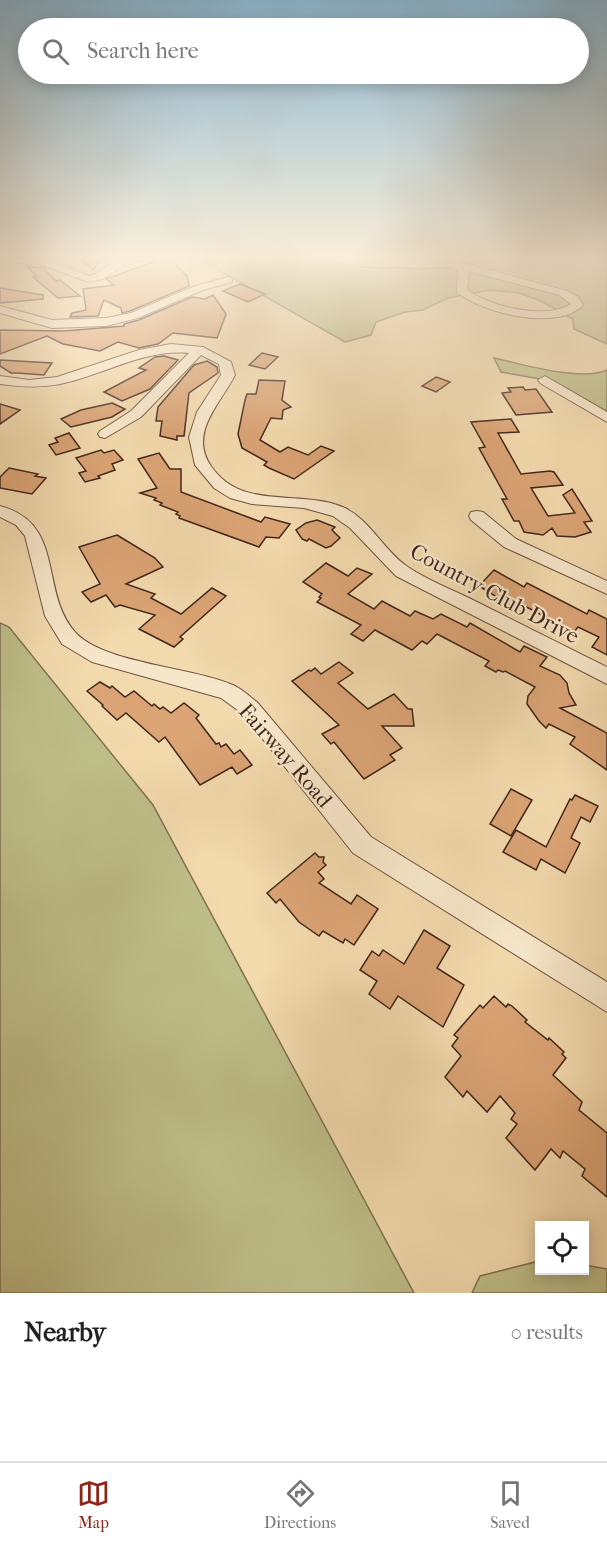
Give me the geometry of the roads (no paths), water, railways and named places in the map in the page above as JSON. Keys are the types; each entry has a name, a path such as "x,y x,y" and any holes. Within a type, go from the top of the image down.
{"street":[{"path":"25,316 52,324 106,322 132,316"},
{"name":"Country Club Drive","path":"0,380 16,384 39,385 70,378 161,348 176,346 214,355 225,362 228,375 205,410 197,428 197,452 201,464 212,479 227,492 259,501 314,505 339,512 355,525 387,561 402,572 607,676"},
{"path":"105,434 136,414 199,350"},
{"path":"546,380 607,418"},
{"name":"Fairway Road","path":"0,511 22,521 33,535 54,616 69,639 99,657 228,692 250,708 362,845 607,998"},
{"path":"477,516 510,543 607,588"}]}
